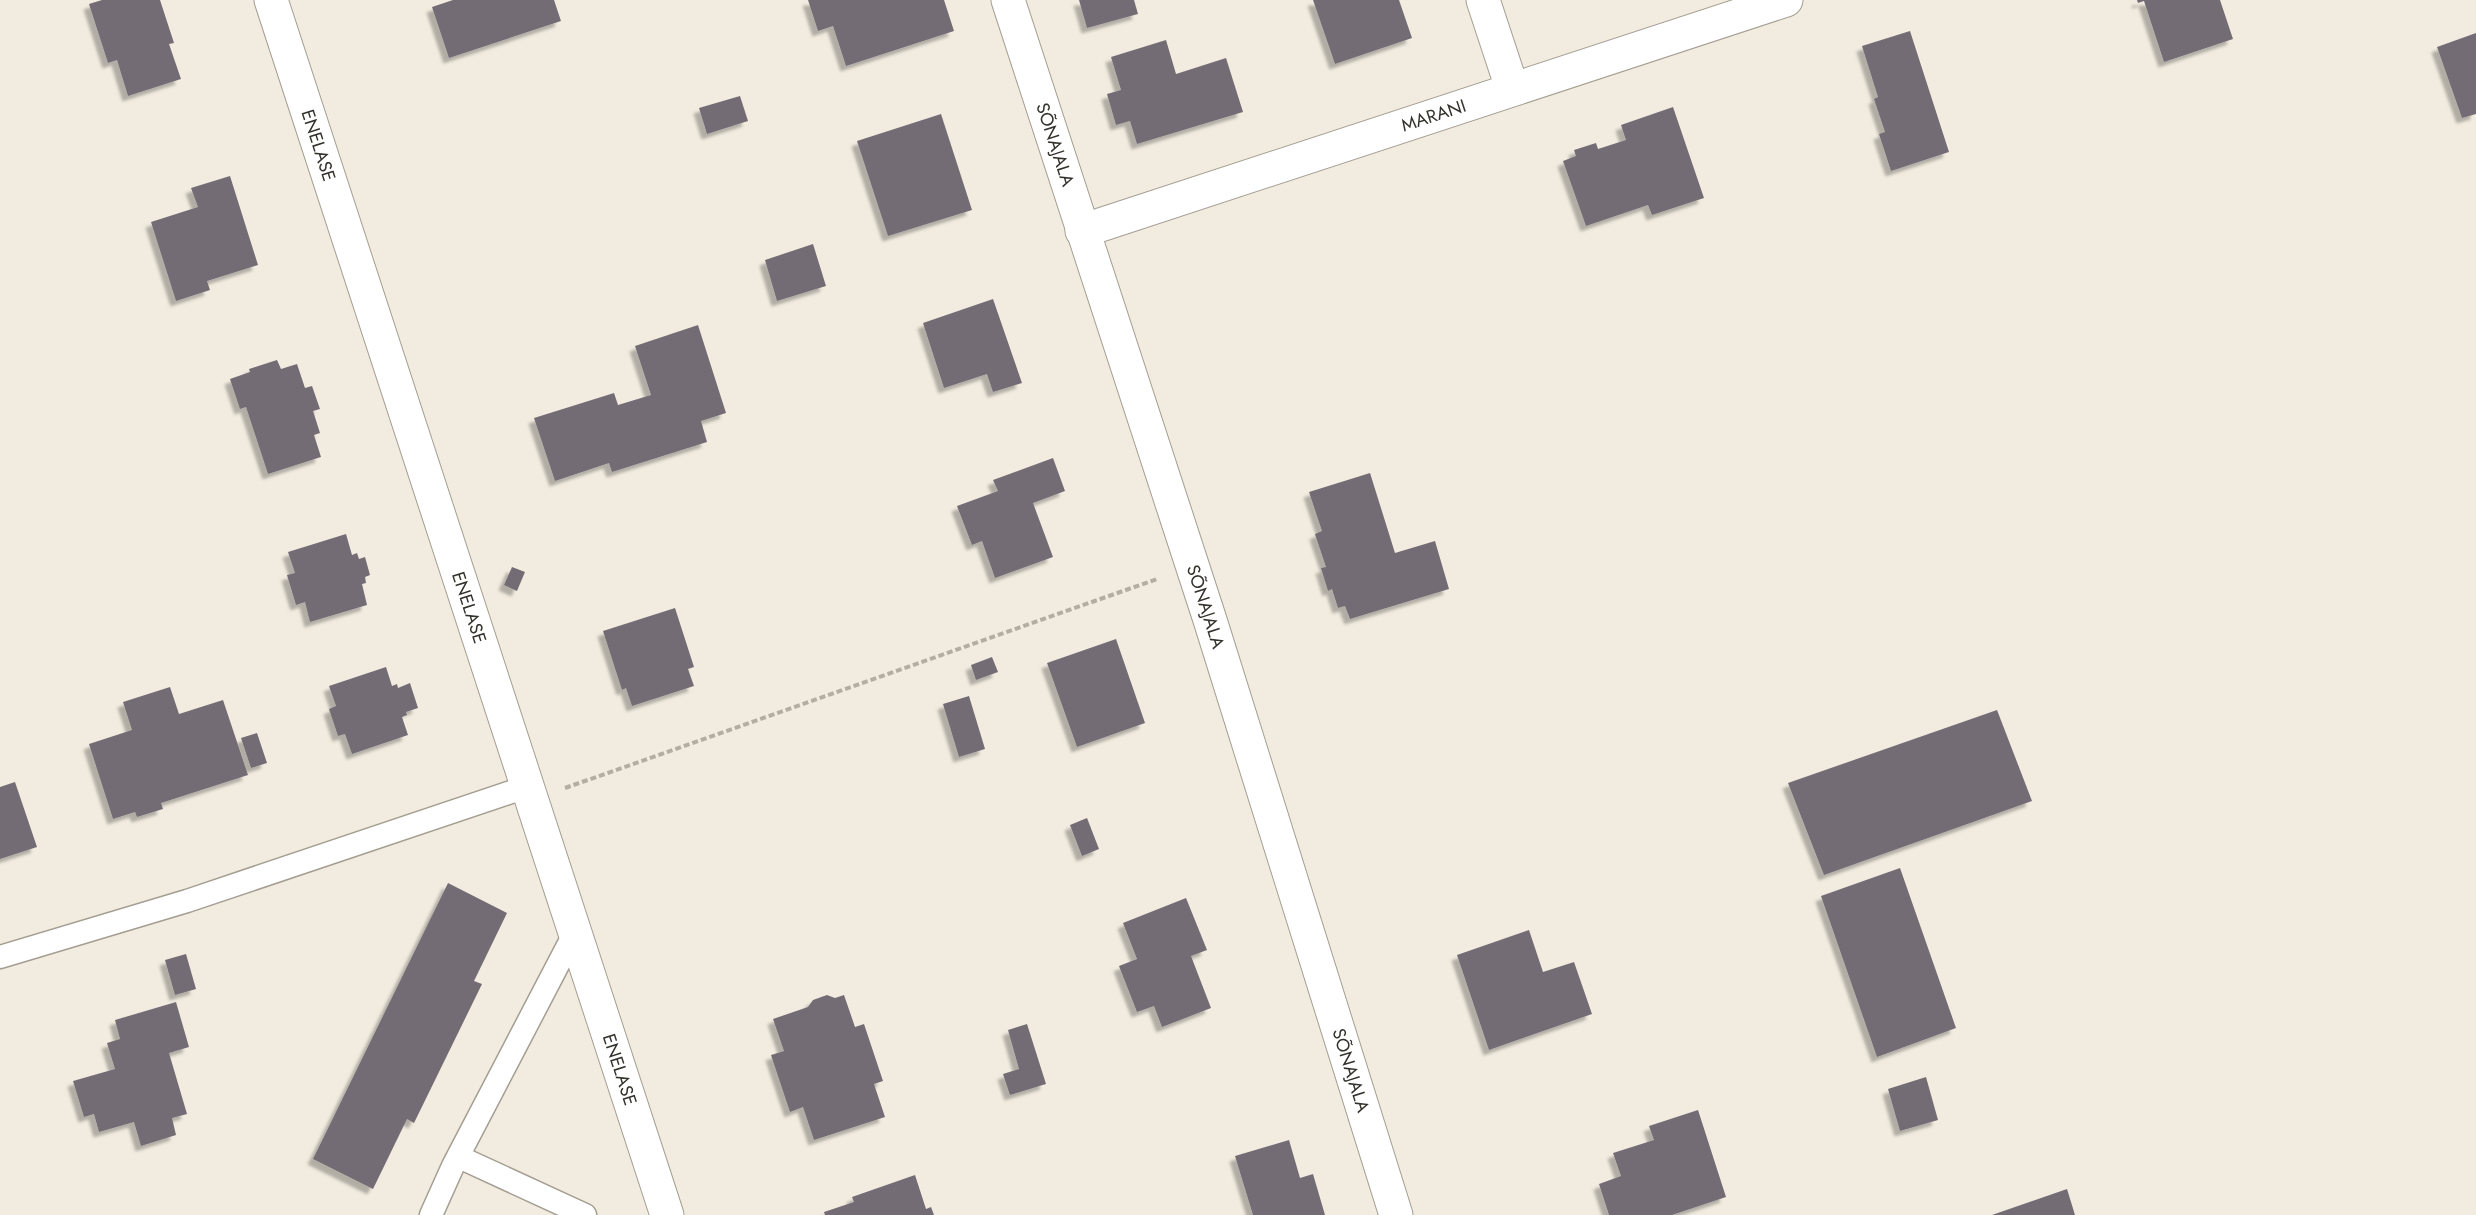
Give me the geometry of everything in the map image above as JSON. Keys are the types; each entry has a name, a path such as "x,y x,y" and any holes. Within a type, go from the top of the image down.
{"street":[{"name":"ENELASE","path":"271,0 667,1215"},
{"name":"SÕNAJALA","path":"1008,0 1192,566 1396,1215"},
{"path":"1483,0 1512,88"},
{"name":"MARANI","path":"1082,231 1512,88 1786,0"}],"lane":[{"path":"0,957 528,794"},
{"path":"431,1215 574,934"},
{"path":"459,1157 585,1215"}],"path":[{"path":"528,794 1192,566"}],"building":[{"path":"102,0 160,0 174,43 169,44 181,79 128,96 117,60 108,63 89,4"},
{"path":"453,0 554,0 561,21 449,58 432,7"},
{"path":"808,0 944,0 954,31 846,66 833,26 818,31"},
{"path":"1079,0 1134,0 1138,14 1087,28"},
{"path":"1313,0 1399,0 1412,38 1335,64"},
{"path":"2137,0 2220,0 2233,39 2164,62 2144,1 2138,3"},
{"path":"1910,31 1949,152 1891,171 1879,134 1885,132 1874,99 1878,97 1862,46"},
{"path":"2476,33 2476,114 2462,118 2437,47"},
{"path":"1166,40 1176,74 1226,58 1243,112 1137,144 1130,121 1116,125 1107,94 1121,90 1111,57"},
{"path":"740,96 748,121 707,134 699,108"},
{"path":"1673,107 1704,198 1652,215 1648,205 1586,226 1563,161 1576,156 1574,150 1596,143 1598,149 1626,140 1621,125"},
{"path":"941,114 972,210 888,236 857,141"},
{"path":"230,176 258,265 207,281 210,290 176,301 151,222 198,207 191,188"},
{"path":"813,244 826,286 777,301 765,260"},
{"path":"993,299 1022,383 993,392 987,374 944,388 923,323"},
{"path":"698,325 726,413 701,421 707,442 612,472 609,463 555,481 534,418 614,393 618,405 651,395 635,346"},
{"path":"277,360 281,369 297,364 305,388 312,386 320,409 313,411 320,433 314,435 321,457 268,474 246,407 240,409 230,379 250,372 249,369"},
{"path":"1053,458 1065,491 1033,503 1053,557 995,578 982,541 972,545 957,506 998,491 993,480"},
{"path":"1370,473 1395,553 1435,541 1449,589 1350,619 1345,606 1338,608 1332,589 1328,591 1321,568 1326,567 1315,534 1322,531 1309,492"},
{"path":"346,534 352,555 357,553 359,559 365,557 370,575 365,577 366,583 362,584 367,605 310,622 305,602 296,605 287,575 295,573 288,552"},
{"path":"512,567 525,572 517,591 504,585"},
{"path":"675,608 694,667 688,669 694,686 632,706 626,688 622,690 603,631"},
{"path":"1116,639 1145,723 1077,747 1047,663"},
{"path":"992,657 998,672 976,680 971,665"},
{"path":"386,667 392,686 397,684 398,688 410,683 418,708 406,712 407,715 402,717 408,735 352,754 345,734 338,736 329,709 336,706 329,686"},
{"path":"170,687 179,714 223,700 248,775 161,803 163,809 137,817 135,812 113,819 89,744 132,730 123,702"},
{"path":"969,696 985,749 959,757 943,704"},
{"path":"1997,710 2032,801 1824,875 1788,783"},
{"path":"257,733 267,763 251,768 241,738"},
{"path":"15,782 37,847 0,859 0,787"},
{"path":"1087,818 1099,849 1082,856 1070,825"},
{"path":"1900,868 1956,1028 1877,1057 1821,896"},
{"path":"448,883 507,913 474,981 482,984 414,1123 407,1119 373,1189 313,1159"},
{"path":"1186,898 1207,950 1191,956 1211,1008 1162,1027 1154,1006 1137,1012 1119,966 1137,959 1123,923"},
{"path":"1529,930 1543,972 1574,962 1592,1014 1489,1050 1457,955"},
{"path":"186,954 196,989 175,995 165,960"},
{"path":"827,995 835,998 844,995 855,1027 864,1024 883,1081 874,1084 885,1117 814,1140 803,1107 790,1112 771,1055 784,1051 773,1019 808,1007 813,1000"},
{"path":"176,1002 189,1047 169,1053 187,1114 172,1118 176,1135 141,1146 134,1122 99,1132 94,1114 84,1117 73,1081 115,1069 107,1043 120,1039 115,1020"},
{"path":"1027,1024 1046,1084 1010,1095 1003,1074 1019,1069 1008,1030"},
{"path":"1926,1077 1938,1120 1900,1131 1888,1089"},
{"path":"1698,1110 1726,1197 1672,1215 1609,1215 1599,1184 1621,1176 1613,1153 1654,1140 1649,1126"},
{"path":"1289,1140 1300,1178 1313,1174 1325,1215 1253,1215 1235,1156"},
{"path":"915,1175 926,1209 931,1207 934,1215 825,1215 824,1212 854,1202 852,1197"},
{"path":"2067,1189 2075,1215 1992,1215"}]}
